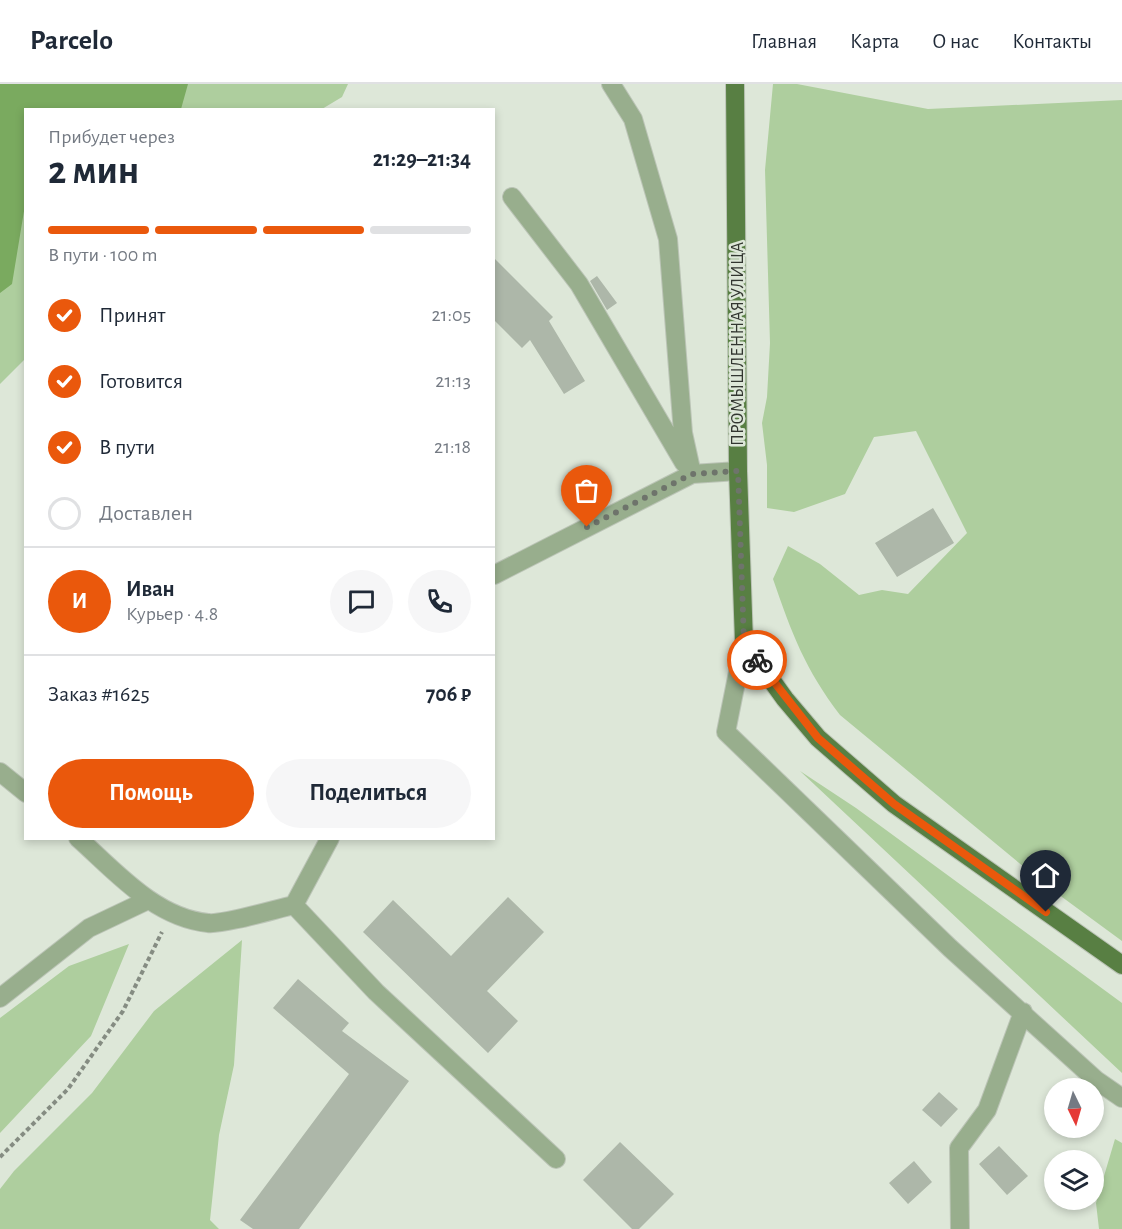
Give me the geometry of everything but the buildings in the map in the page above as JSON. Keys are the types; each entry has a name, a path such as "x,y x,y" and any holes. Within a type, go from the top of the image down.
{"main road":[{"name":"ПРОМЫШЛЕННАЯ УЛИЦА","path":"735,84 738,471 744,642"},
{"path":"744,642 785,699 818,738 894,804 1122,965"}],"street":[{"path":"611,84 633,119 668,239 683,433 692,474"},
{"path":"512,197 579,284 692,474"},
{"path":"495,574 692,474 738,471"},
{"path":"744,642 726,732 950,948 1096,1080 1122,1098"},
{"path":"0,772 24,791"},
{"path":"80,840 148,900 172,912 209,924 294,905 329,840"},
{"path":"0,998 89,928 148,900"},
{"path":"294,905 376,992 556,1159"},
{"path":"960,1229 959,1148 987,1110 1023,1012"}],"path":[{"path":"0,1157 68,1089 116,1021 172,912"}],"shaded area":[{"path":"0,84 348,84 342,97 324,108 24,108 24,360 0,384"},
{"path":"0,84 188,84 181,108 24,108 24,211 12,284 0,293"},
{"path":"773,84 797,84 928,109 1122,100 1122,941 1047,886 840,715 817,682 793,634 773,579 788,546 820,564 859,595 882,590 908,594 967,533 916,431 874,437 845,494 794,512 767,508 767,465 762,423 767,397 770,343 765,170"},
{"path":"800,771 856,808 1122,1003 1122,1073"},
{"path":"242,940 234,1065 219,1135 210,1220 219,1229 0,1229 0,1189 14,1171 92,1093 154,1011"},
{"path":"129,944 91,1036 0,1133 0,1018 69,966"},
{"path":"1115,1139 1122,1143 1122,1229 1099,1229 1097,1210 1104,1210 1104,1176"}],"way so far":[{"path":"587,527 692,474 738,471 744,642 757,660"}],"route":[{"path":"757,660 785,699 818,738 894,804 1046,912"}]}
